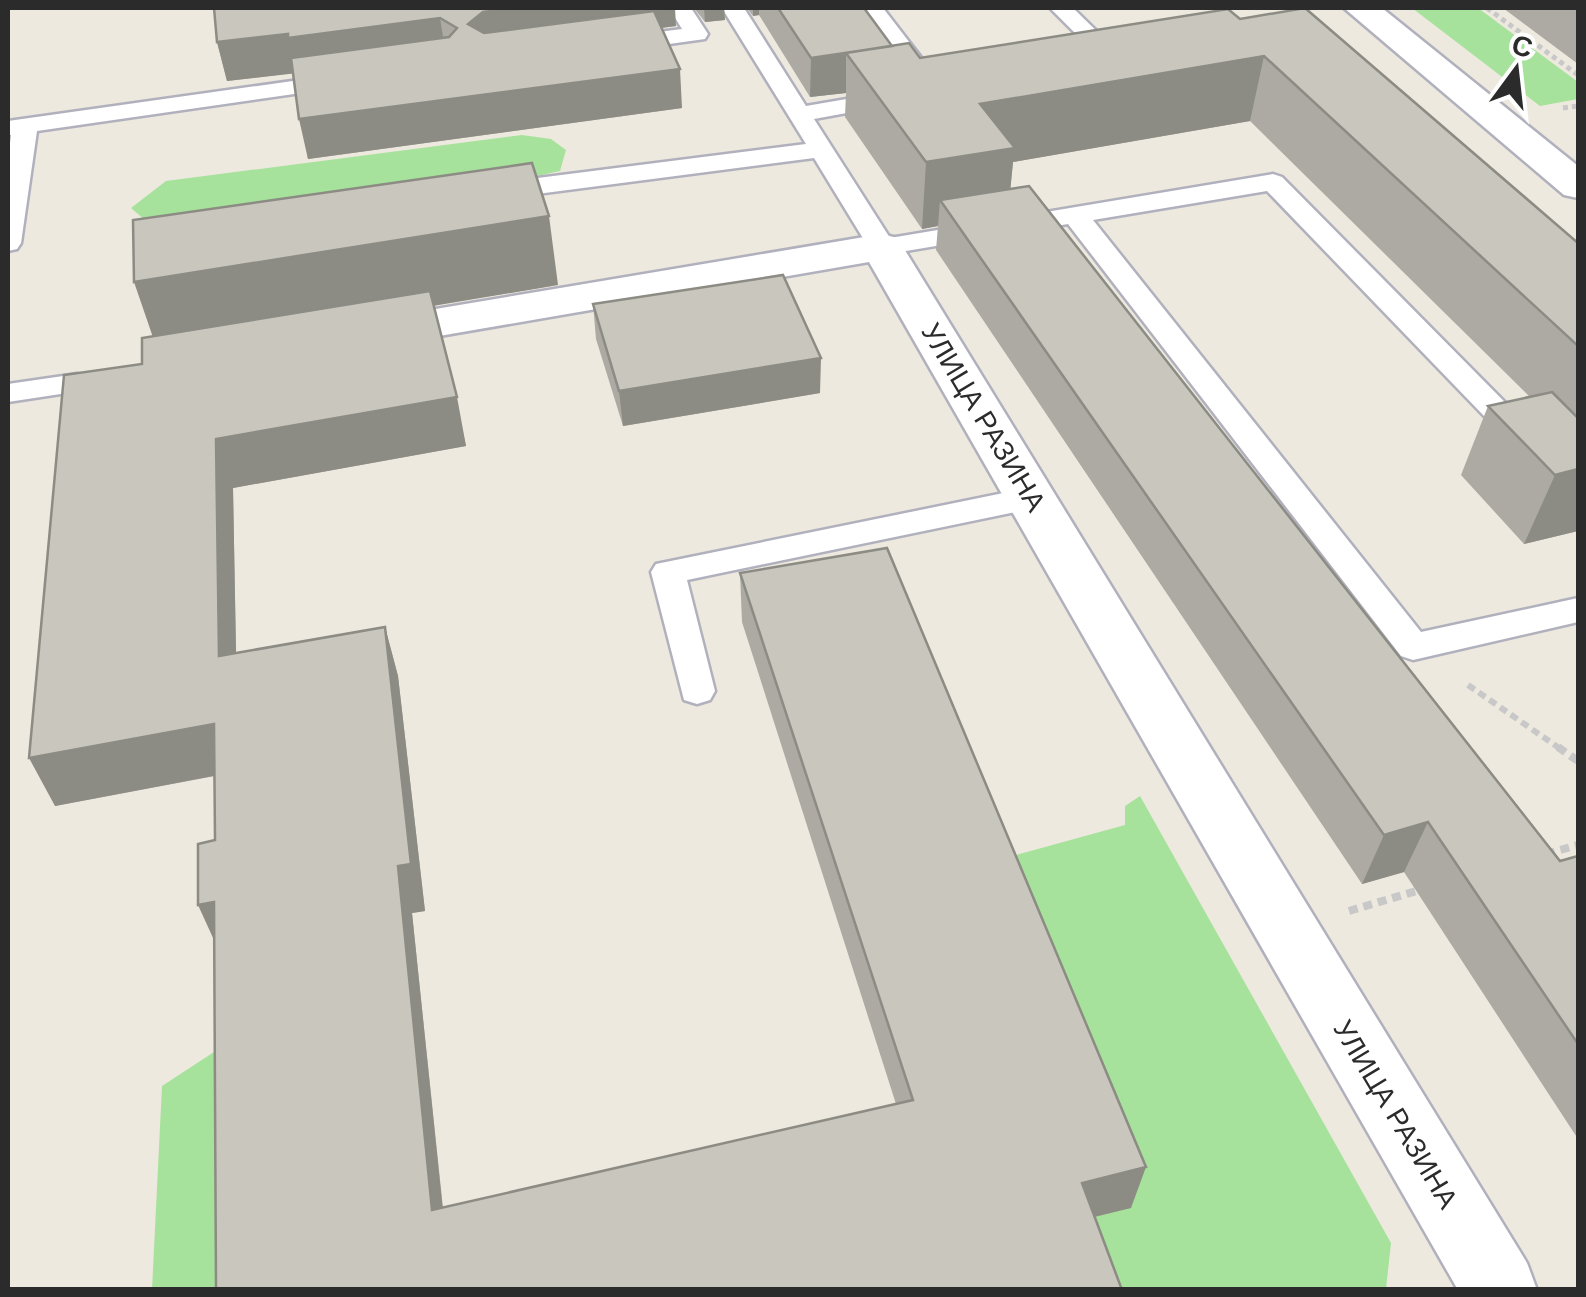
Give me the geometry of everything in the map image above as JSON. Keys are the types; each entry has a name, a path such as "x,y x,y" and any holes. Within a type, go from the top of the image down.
{"street":[{"path":"1362,8 1578,186"},
{"path":"332,340 882,248"},
{"name":"УЛИЦА РАЗИНА","path":"882,248 1034,498 1500,1290"}],"lane":[{"path":"602,46 696,34 680,8"},
{"path":"733,8 882,248 1273,182 1578,494"},
{"path":"800,114 943,90 872,8"},
{"path":"1058,69 1076,66 1103,48 1061,8"},
{"path":"8,243 16,127 375,77"},
{"path":"506,190 820,150"},
{"path":"1076,216 1413,647 1578,610"},
{"path":"8,393 97,380"},
{"path":"697,691 668,572 1034,498"}],"path":[{"path":"1487,8 1578,75"},
{"path":"1413,647 1578,760"},
{"path":"1542,855 1578,845"},
{"path":"1285,929 1432,887"}],"green space":[{"path":"1412,8 1478,8 1578,82 1578,99 1540,106"},
{"path":"522,135 551,139 566,150 560,171 455,194 159,232 131,208 166,181"},
{"path":"1140,796 1391,1243 1386,1289 1094,1289 1070,1223 1131,1207 991,862 1125,825 1125,806"},
{"path":"237,1037 241,1289 152,1290 162,1086"}],"building":[{"path":"214,8 517,8 483,12 468,24 484,33 654,11 680,69 299,119 291,58 449,37 457,28 440,18 288,38 288,34 217,42"},
{"path":"778,8 864,8 892,46 811,58"},
{"path":"1305,8 1578,243 1578,346 1264,56 980,104 1015,148 926,162 846,53 909,43 920,58 1228,9 1240,19"},
{"path":"532,163 549,216 134,282 133,220"},
{"path":"1029,186 1560,861 1578,856 1578,1044 1428,822 1384,835 940,200"},
{"path":"783,275 821,358 619,391 593,304"},
{"path":"430,291 457,397 216,439 219,656 385,627 411,864 398,866 432,1210 913,1100 740,573 887,548 1146,1167 1082,1183 1122,1290 216,1290 214,902 198,905 198,844 215,840 214,724 29,758 64,375 142,364 142,338"},
{"path":"1552,392 1578,418 1578,469 1555,475 1488,406"}]}
